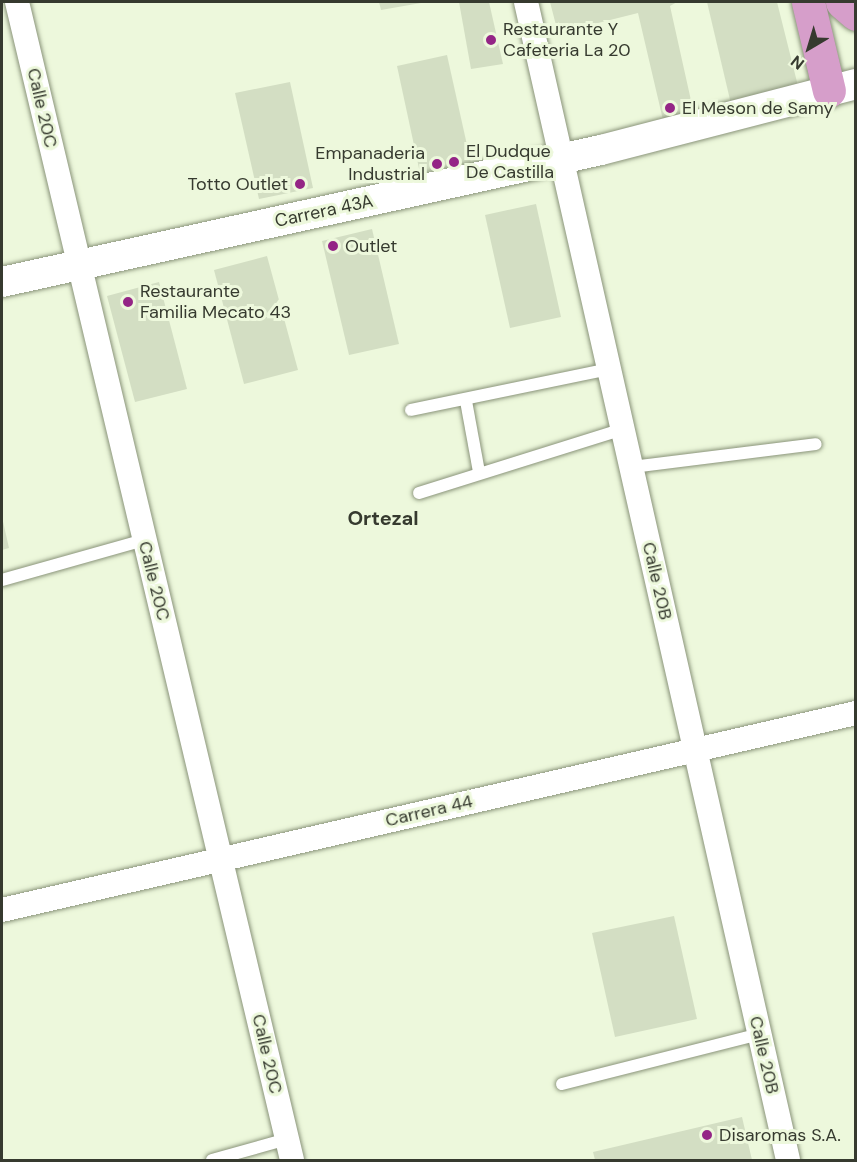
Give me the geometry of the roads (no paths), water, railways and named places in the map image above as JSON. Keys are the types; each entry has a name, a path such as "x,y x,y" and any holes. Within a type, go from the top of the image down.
{"highway":[{"path":"808,2 842,88"},
{"path":"842,2 855,14"}],"street":[{"name":"Calle 20C","path":"17,2 290,1150"},
{"name":"Calle 20B","path":"526,2 788,1161"},
{"name":"Carrera 43A","path":"2,282 562,159 842,88"},
{"name":"Carrera 44","path":"2,910 855,713"}],"lane":[{"path":"411,410 466,401 609,369"},
{"path":"466,401 479,472"},
{"path":"419,493 479,472 623,429"},
{"path":"632,467 816,444"},
{"path":"2,580 144,540"},
{"path":"562,1084 759,1034"},
{"path":"213,1161 290,1150"}],"place":[{"name":"Restaurante Y Cafeteria La 20","path":"491,40"},
{"name":"El Meson de Samy","path":"670,108"},
{"name":"El Dudque De Castilla","path":"454,162"},
{"name":"Empanaderia Industrial","path":"437,164"},
{"name":"Totto Outlet","path":"300,184"},
{"name":"Outlet","path":"333,246"},
{"name":"Restaurante Familia Mecato 43","path":"128,302"},
{"name":"Disaromas S.A.","path":"707,1135"}],"district":[{"name":"Ortezal","path":"383,518"}]}
